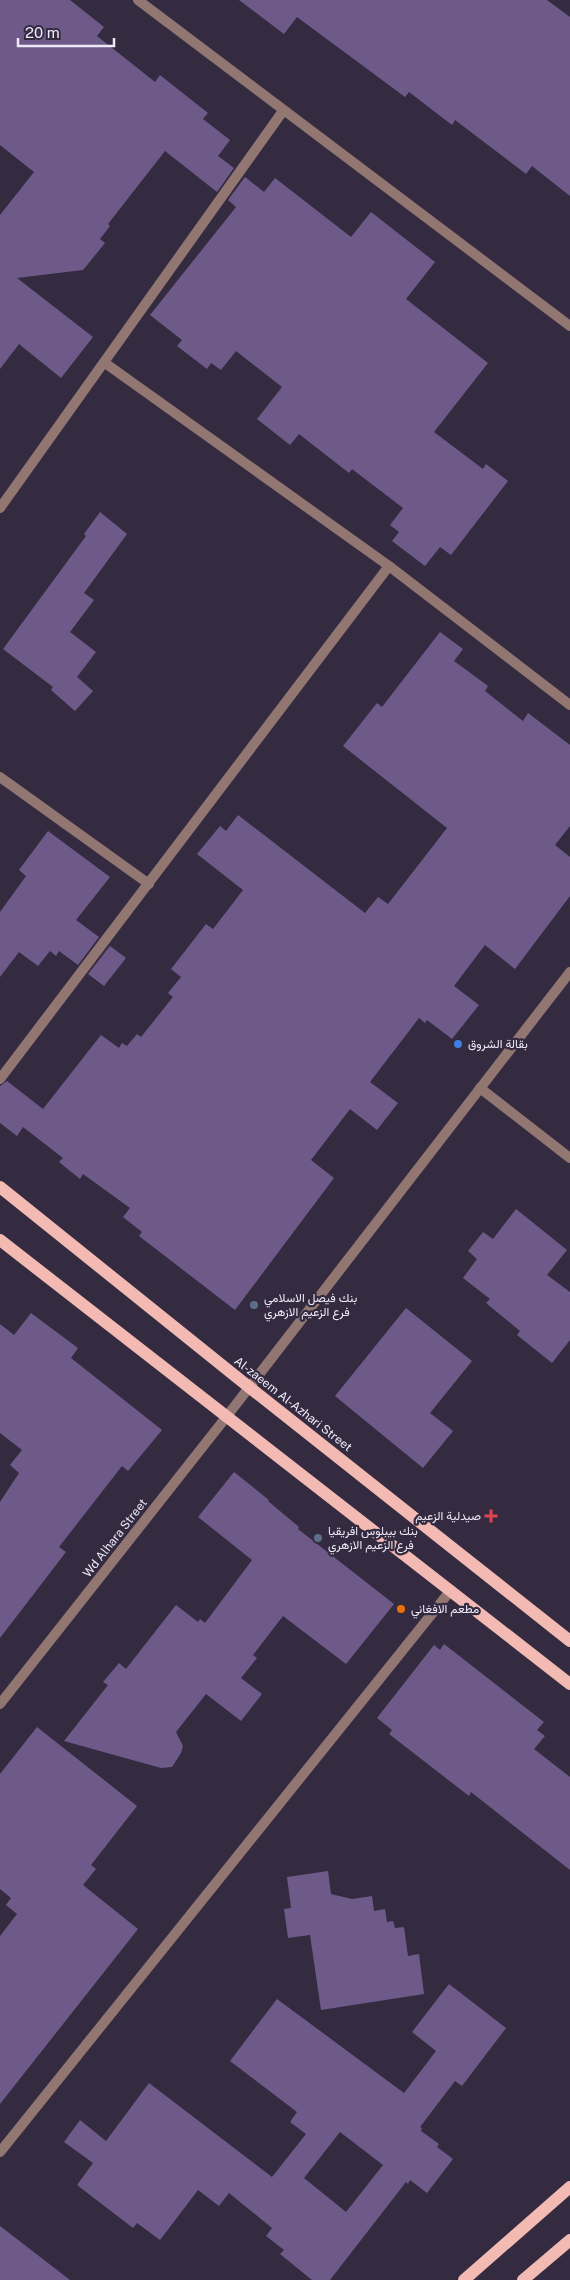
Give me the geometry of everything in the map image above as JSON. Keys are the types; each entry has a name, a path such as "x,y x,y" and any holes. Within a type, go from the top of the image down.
{"main road":[{"name":"Al-zaeem Al-Azhari Street","path":"0,1187 570,1641"},
{"path":"0,1240 570,1684"},
{"path":"464,2280 570,2187"},
{"path":"522,2280 570,2240"}],"street":[{"path":"138,0 570,326"},
{"path":"0,508 105,363 282,110"},
{"path":"105,363 389,566 570,705"},
{"path":"0,1079 389,566"},
{"path":"0,777 149,884"},
{"name":"Wd Alhara Street","path":"2,1697 227,1416 570,972"},
{"path":"480,1088 570,1158"},
{"path":"0,2152 451,1590"}],"building":[{"path":"0,0 70,0 104,27 97,36 155,82 160,75 208,113 203,119 230,140 218,156 234,168 217,192 165,151 108,224 110,226 100,239 105,243 83,270 17,278 93,337 61,378 19,344 0,369 0,215 34,172 0,145"},
{"path":"239,0 547,0 570,17 570,196 532,166 526,174 455,120 452,125 409,92 405,97 297,17 284,34"},
{"path":"245,177 264,192 275,178 351,237 371,212 435,262 406,299 488,363 434,432 483,469 486,464 508,481 451,555 440,547 425,566 392,541 399,532 390,525 403,508 352,469 349,473 299,434 290,445 257,419 282,387 236,351 221,370 211,363 207,369 177,346 182,340 150,315 236,207 228,200"},
{"path":"100,512 127,534 84,593 94,600 70,632 96,652 77,677 93,691 75,711 51,690 53,687 3,649 86,536 84,534"},
{"path":"440,632 463,649 454,661 488,686 485,691 523,721 528,713 570,745 570,826 555,845 570,857 570,896 515,969 485,945 454,986 479,1005 452,1039 427,1020 425,1023 419,1018 370,1082 398,1103 377,1130 350,1109 311,1160 334,1178 235,1310 139,1236 142,1232 123,1217 130,1208 83,1174 80,1179 59,1162 63,1158 23,1127 17,1136 0,1123 0,1086 7,1081 43,1109 101,1035 119,1048 122,1043 127,1046 137,1034 141,1037 173,997 168,993 181,977 171,969 206,924 213,929 243,890 197,854 220,826 226,831 238,815 365,913 378,897 388,904 447,828 343,746 377,703 382,707"},
{"path":"48,831 110,877 76,920 99,937 78,965 59,951 56,956 50,951 38,966 19,952 0,977 0,912 26,876 19,870"},
{"path":"110,946 126,958 104,986 88,974"},
{"path":"516,1209 567,1250 547,1275 570,1292 570,1340 552,1363 517,1335 520,1331 486,1303 490,1299 463,1278 477,1259 468,1251 483,1232 493,1239"},
{"path":"406,1308 472,1361 430,1413 453,1431 423,1468 335,1396"},
{"path":"31,1313 78,1348 71,1358 162,1430 128,1471 122,1466 59,1547 66,1552 0,1638 0,1502 19,1473 10,1465 22,1450 0,1433 0,1324 14,1335"},
{"path":"234,1472 269,1500 299,1527 298,1529 394,1604 346,1664 283,1616 253,1655 257,1658 241,1678 262,1694 241,1721 206,1694 176,1732 183,1746 172,1767 161,1768 64,1741 108,1685 103,1682 119,1663 126,1669 176,1605 198,1622 200,1619 205,1623 252,1560 198,1517"},
{"path":"444,1644 544,1722 537,1730 545,1736 534,1749 570,1777 570,1870 471,1792 469,1796 389,1734 392,1730 377,1718 434,1645 440,1650"},
{"path":"37,1727 137,1806 91,1865 96,1869 83,1885 138,1929 0,2104 0,1936 17,1914 6,1905 11,1898 0,1889 0,1774"},
{"path":"328,1871 331,1894 352,1899 372,1896 374,1911 385,1909 387,1922 393,1921 395,1928 404,1927 408,1956 419,1954 424,1994 321,2010 310,1935 288,1938 284,1909 291,1908 287,1877"},
{"path":"449,1984 506,2028 462,2086 455,2081 420,2127 422,2128 421,2131 439,2144 437,2147 453,2159 427,2193 410,2180 408,2184 406,2182 330,2280 312,2280 280,2254 284,2250 266,2236 272,2228 229,2193 219,2206 198,2190 160,2240 137,2223 133,2228 77,2185 93,2163 64,2142 80,2120 106,2141 149,2083 272,2177 306,2134 290,2122 297,2112 230,2061 277,1999 404,2093 436,2051 412,2032","holes":["340,2132 383,2165 346,2212 304,2178"]},
{"path":"0,2226 70,2280 0,2280"}],"place":[{"name":"بقالة الشروق","path":"458,1044"},
{"name":"بنك فيصل الاسلامي فرع الزعيم الازهري","path":"254,1305"},
{"name":"صيدلية الزعيم","path":"491,1516"},
{"name":"بنك بيبلوس افريقيا فرع الزعيم الازهري","path":"318,1538"},
{"name":"مطعم الافغاني","path":"401,1609"}]}
